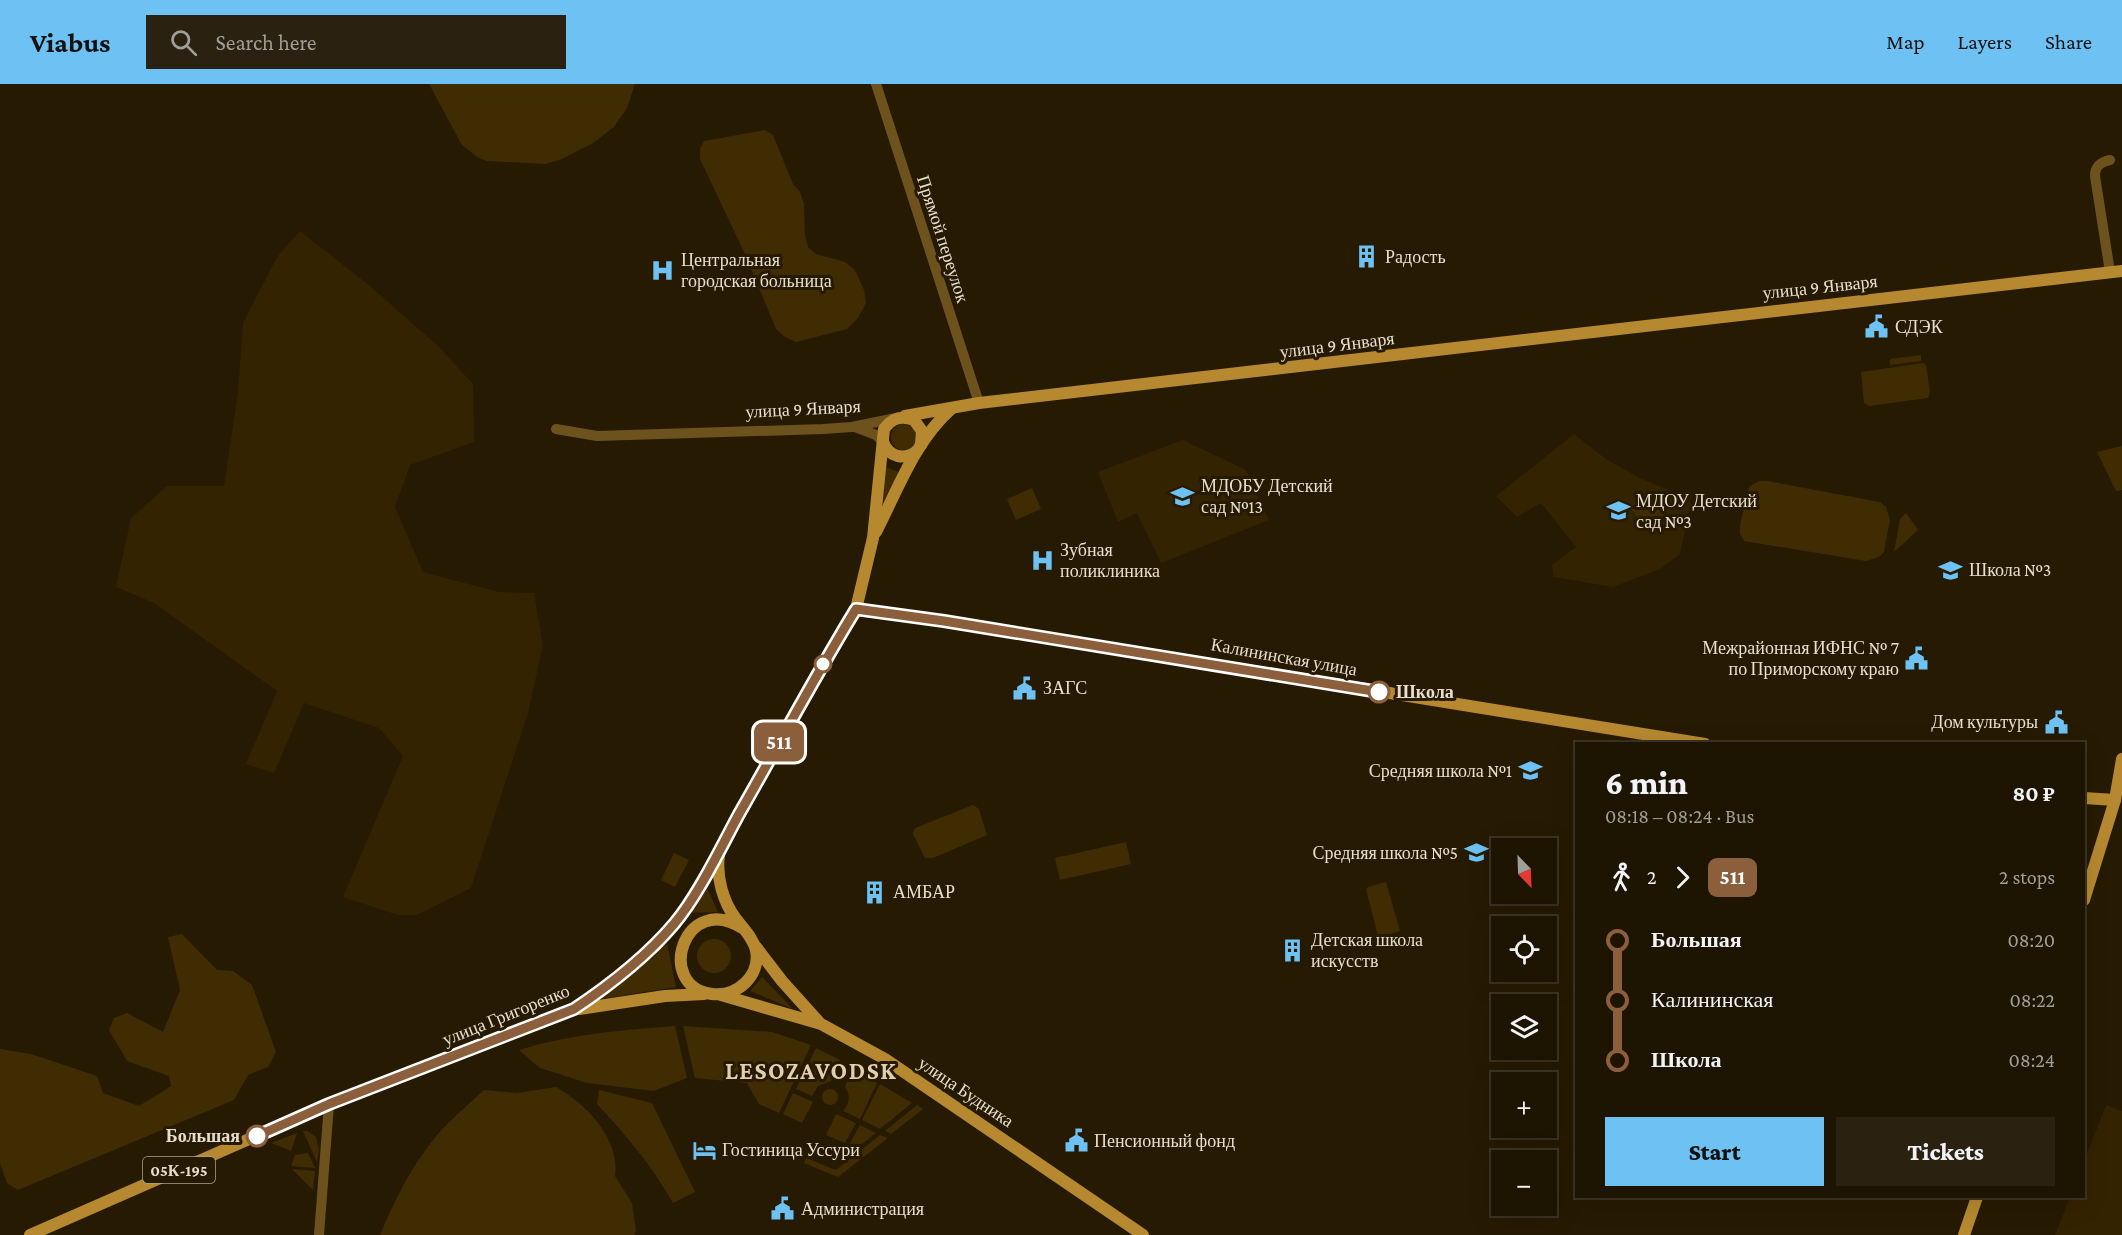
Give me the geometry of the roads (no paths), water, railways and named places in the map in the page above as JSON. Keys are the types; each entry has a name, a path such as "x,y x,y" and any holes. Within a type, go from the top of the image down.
{"main road":[{"name":"улица 9 Января","path":"900,417 979,403 2116,271"},
{"path":"883,442 895,456 908,457 919,448 933,427 952,409"},
{"path":"900,417 907,417 919,425 923,438 873,538 884,429 888,423 900,417"},
{"name":"улица Григоренко","path":"30,1235 329,1104 574,1009 599,992 656,945 685,908 720,851 810,686 856,609 873,538"},
{"name":"Калининская улица","path":"856,609 944,621 1693,742"},
{"path":"2085,897 2118,801 2122,759"},
{"path":"2085,798 2118,801"},
{"path":"720,851 718,865 722,889 729,907 764,959 821,1024"},
{"path":"685,908 689,933 682,944 680,956 682,969 692,984 715,994 739,988 752,975 756,963 753,941"},
{"path":"656,945 689,933 704,922 722,919 734,922 744,929"},
{"name":"улица Будника","path":"574,1009 665,996 715,994 821,1024 885,1059 1143,1235"},
{"path":"1964,1235 1977,1198"}],"street":[{"name":"Прямой переулок","path":"876,84 979,403"},
{"path":"2110,160 2099,165 2095,170 2095,176 2116,271"},
{"name":"улица 9 Января","path":"556,429 597,436 823,429 852,427 900,417"},
{"path":"852,427 876,435 883,442"},
{"path":"319,1235 329,1104"}],"place":[{"name":"Радость","path":"1367,257"},
{"name":"Центральная городская больница","path":"663,270"},
{"name":"СДЭК","path":"1877,327"},
{"name":"МДОБУ Детский сад №13","path":"1183,496"},
{"name":"МДОУ Детский сад №3","path":"1618,511"},
{"name":"Зубная поликлиника","path":"1042,560"},
{"name":"Школа №3","path":"1951,570"},
{"name":"Межрайонная ИФНС № 7 по Приморскому краю","path":"1917,658"},
{"name":"ЗАГС","path":"1025,688"},
{"name":"Школа","path":"1379,692"},
{"name":"Дом культуры","path":"2056,722"},
{"name":"Средняя школа №1","path":"1530,771"},
{"name":"Средняя школа №5","path":"1476,853"},
{"name":"АМБАР","path":"875,892"},
{"name":"Детская школа искусств","path":"1293,950"},
{"name":"Большая","path":"257,1136"},
{"name":"Пенсионный фонд","path":"1076,1141"},
{"name":"Гостиница Уссури","path":"704,1150"},
{"name":"Администрация","path":"783,1209"}],"district":[{"name":"LESOZAVODSK","path":"811,1070"}]}
